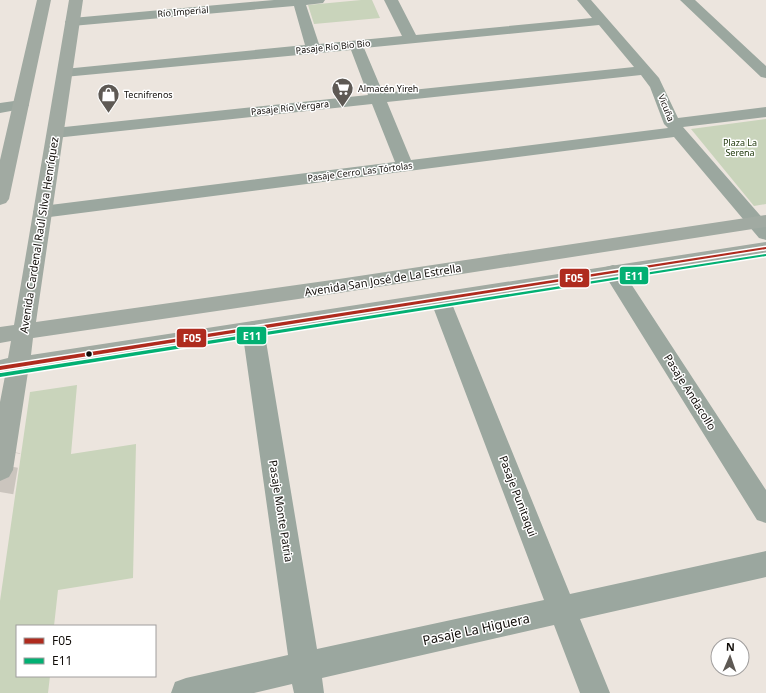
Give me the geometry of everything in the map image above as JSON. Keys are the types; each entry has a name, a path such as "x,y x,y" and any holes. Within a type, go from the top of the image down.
{"main road":[{"path":"0,200 44,0"},
{"name":"Avenida Cardenal Raúl Silva Henríquez","path":"0,470 9,367 23,332 76,0"},
{"name":"Avenida San José de La Estrella","path":"0,335 763,226"},
{"path":"9,367 766,248"}],"street":[{"name":"Río Imperial","path":"72,22 318,0"},
{"path":"390,0 411,39"},
{"name":"Vicuña","path":"584,0 654,81 675,128 763,226"},
{"path":"687,0 766,74"},
{"path":"299,2 313,49"},
{"name":"Pasaje Río Bio Bio","path":"64,73 602,21"},
{"path":"356,45 405,167"},
{"name":"Pasaje Río Vergara","path":"55,133 645,70"},
{"path":"0,108 21,105"},
{"name":"Pasaje Cerro Las Tórtolas","path":"42,212 405,167 675,128 766,112"},
{"name":"Pasaje Andacollo","path":"614,272 766,512"},
{"name":"Pasaje Punitaqui","path":"440,299 595,693"},
{"name":"Pasaje Monte Patria","path":"252,329 307,680"},
{"name":"Pasaje La Higuera","path":"186,693 307,680 562,610 766,564"}],"green space":[{"path":"372,0 380,18 314,24 308,5"},
{"name":"Plaza La Serena","path":"766,119 766,204 754,206 691,129"},
{"path":"77,385 71,454 136,444 133,578 58,590 54,625 16,625 16,677 50,677 48,693 0,693 0,601 30,392"}],"tunnel":[{"path":"0,492 7,451"}],"transit line":[{"name":"F05","path":"0,368 766,248"},
{"name":"E11","path":"1,375 766,255"}],"place":[{"name":"Almacén Yireh","path":"342,108"},
{"name":"Tecnifrenos","path":"109,114"}]}
